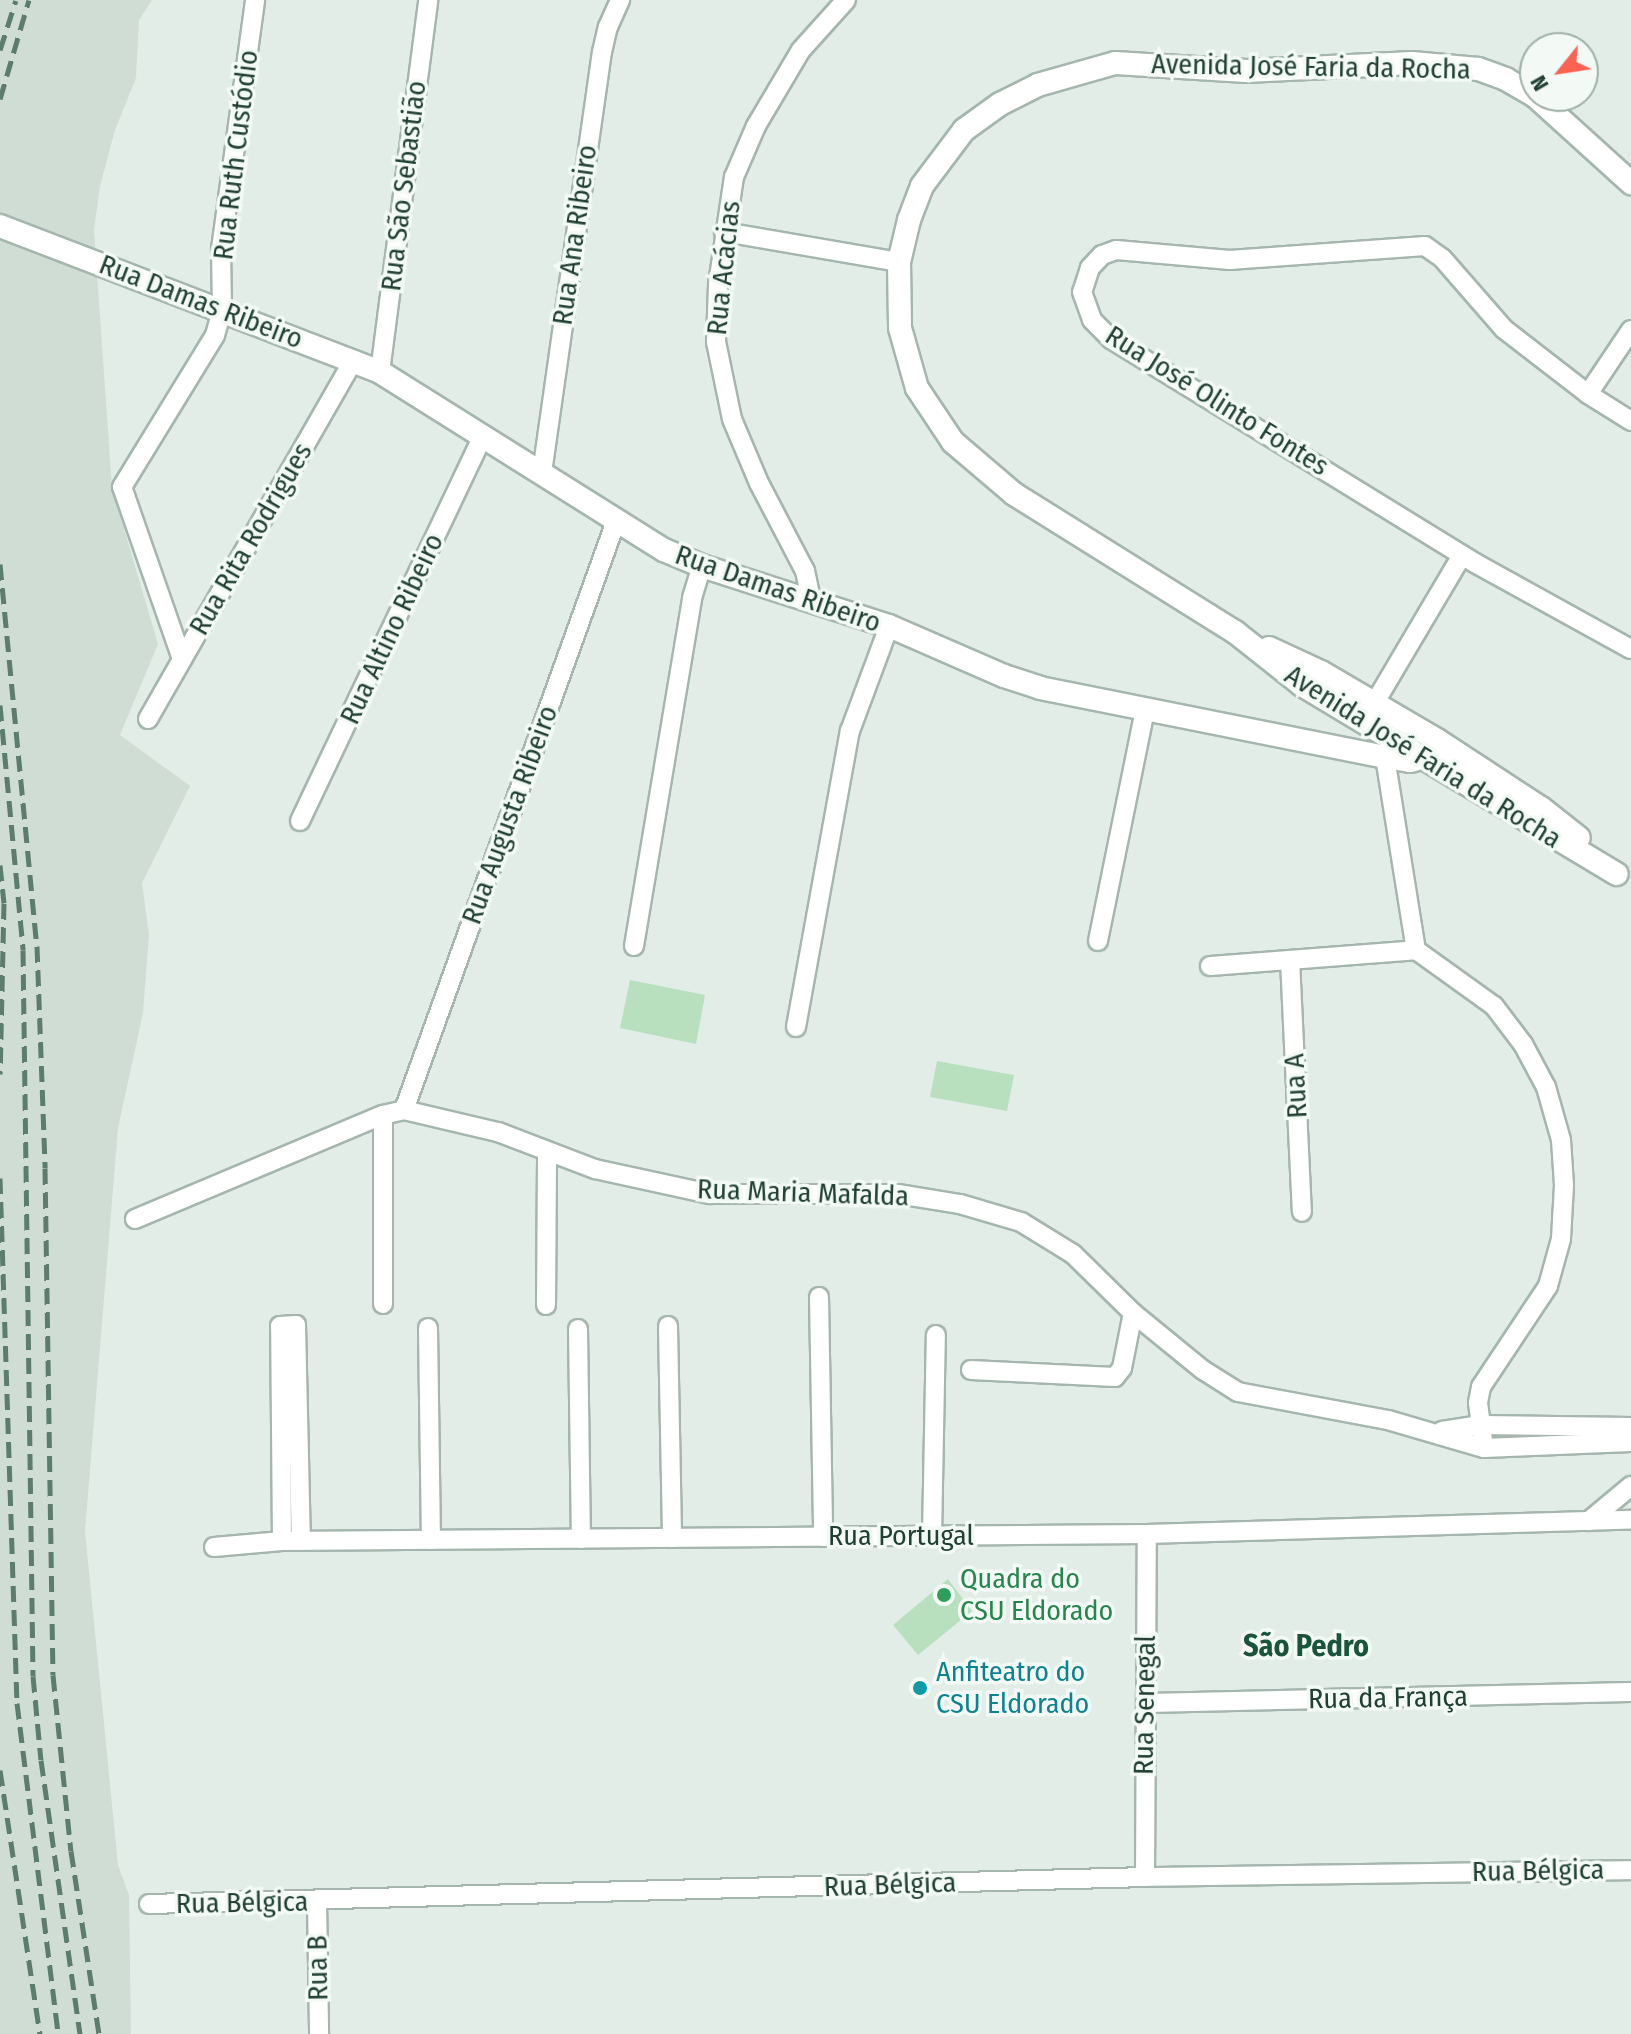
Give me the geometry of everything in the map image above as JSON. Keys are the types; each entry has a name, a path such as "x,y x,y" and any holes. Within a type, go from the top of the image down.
{"street":[{"name":"Rua Ruth Custódio","path":"222,311 221,249 255,0"},
{"name":"Rua São Sebastião","path":"380,372 428,0"},
{"name":"Rua Acácias","path":"811,599 805,571 759,483 732,419 716,342 724,232 734,177 756,126 801,50 846,0"},
{"name":"Rua Ana Ribeiro","path":"542,473 602,52 618,2"},
{"name":"Avenida José Faria da Rocha","path":"1519,87 1478,69 1412,63 1246,71 1115,63 1038,85 1000,104 964,130 922,186 909,220 899,262 900,328 917,388 953,442 1014,494 1235,632 1302,685 1624,880"},
{"name":"Avenida José Faria da Rocha","path":"1553,112 1631,183"},
{"name":"Rua Damas Ribeiro","path":"0,226 380,372 664,550 702,566 889,626 1004,676 1040,688 1385,757 1410,761 1440,753 1483,770"},
{"path":"724,232 899,262"},
{"name":"Rua José Olinto Fontes","path":"1631,421 1588,394 1504,329 1442,258 1425,246 1230,260 1116,250 1102,255 1090,268 1082,292 1092,320 1111,339 1462,555 1631,649"},
{"path":"182,659 122,487 215,335 222,311"},
{"path":"1588,394 1631,330"},
{"name":"Rua Rita Rodrigues","path":"148,719 354,360"},
{"name":"Rua Altino Ribeiro","path":"300,821 483,436"},
{"name":"Rua Augusta Ribeiro","path":"404,1110 616,521"},
{"path":"1302,685 1365,708 1374,704 1462,555"},
{"path":"634,946 692,598 702,566"},
{"path":"796,1027 850,731 889,626"},
{"name":"Avenida José Faria da Rocha","path":"1235,632 1321,672 1483,770 1541,808 1624,880"},
{"path":"1098,941 1145,711"},
{"path":"1385,757 1416,950"},
{"path":"1210,966 1416,950 1494,1006 1523,1044 1546,1087 1561,1140 1564,1185 1561,1239 1548,1286 1481,1387 1478,1403 1484,1448"},
{"name":"Rua A","path":"1290,960 1302,1212"},
{"name":"Rua Maria Mafalda","path":"135,1219 383,1115 404,1110 498,1132 595,1169 710,1194 898,1194 960,1204 1021,1222 1073,1254 1133,1313 1203,1370 1238,1392 1438,1432 1484,1448 1631,1442"},
{"path":"383,1115 383,1304"},
{"path":"546,1305 547,1153"},
{"path":"819,1297 823,1537"},
{"path":"971,1370 1115,1377 1122,1368 1133,1313"},
{"path":"282,1541 280,1326 296,1325 301,1541"},
{"path":"668,1326 672,1538"},
{"path":"428,1328 431,1540"},
{"path":"578,1329 581,1539"},
{"path":"932,1536 936,1335"},
{"name":"Rua Maria Mafalda","path":"1438,1432 1481,1425 1631,1427"},
{"path":"1589,1521 1631,1486"},
{"path":"1611,1521 1631,1503"},
{"name":"Rua Portugal","path":"214,1547 282,1541 1147,1534 1631,1520"},
{"name":"Rua Senegal","path":"1145,1877 1147,1534"},
{"name":"Rua da França","path":"1146,1703 1631,1692"},
{"name":"Rua Bélgica","path":"149,1904 1145,1877 1631,1870"},
{"name":"Rua B","path":"317,1901 319,2034"}],"shaded area":[{"path":"0,0 152,0 139,20 136,78 115,130 100,186 94,230 112,488 158,644 120,735 190,786 142,883 149,934 143,1013 118,1128 85,1531 118,1865 129,1895 131,2034 0,2034"}],"green space":[{"path":"630,980 705,995 696,1044 620,1028"},
{"path":"937,1061 1014,1075 1007,1111 930,1097"},
{"path":"948,1579 972,1611 918,1655 893,1625"}],"railway":[{"path":"0,50 16,0"},
{"path":"0,99 29,0"},
{"path":"0,564 37,946 45,1168 53,1675 71,1851 99,2034"},
{"path":"0,705 23,950 33,1676 41,1760 80,2034"},
{"path":"0,865 4,903 0,1074"},
{"path":"0,1178 17,1703 58,2034"},
{"path":"0,1770 40,2034"}],"place":[{"name":"Quadra do CSU Eldorado","path":"944,1595"},
{"name":"Anfiteatro do CSU Eldorado","path":"920,1688"}],"district":[{"name":"São Pedro","path":"1306,1646"}]}
